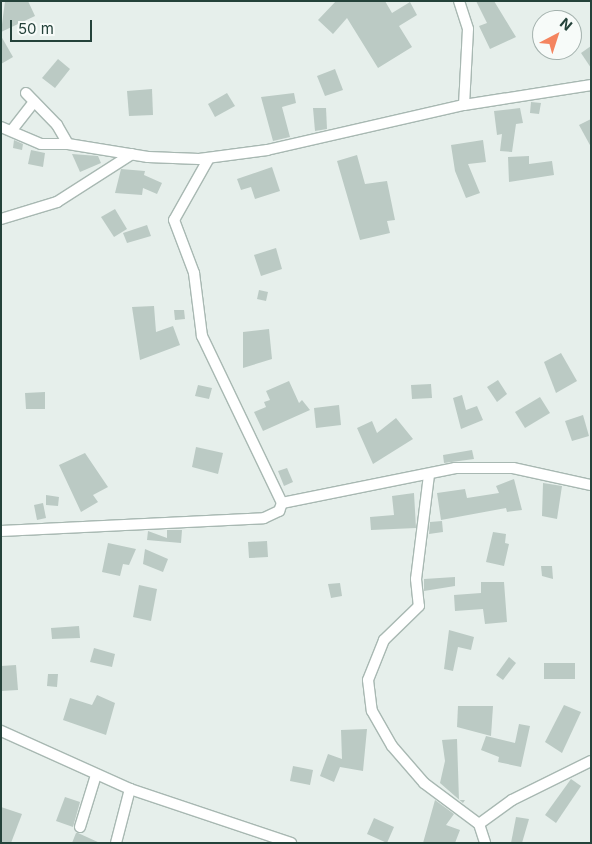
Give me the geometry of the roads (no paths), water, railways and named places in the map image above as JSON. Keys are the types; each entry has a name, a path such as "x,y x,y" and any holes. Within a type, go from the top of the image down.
{"street":[{"path":"459,1 468,29 464,104"},
{"path":"34,102 6,128 41,144 68,144 132,154 209,158 267,150 464,104 591,85"},
{"path":"26,93 68,144"},
{"path":"1,219 57,202 132,154"},
{"path":"1,531 264,518 278,511 282,502 202,336 194,273 174,220 209,158"},
{"path":"282,502 429,475 490,466 591,485"},
{"path":"429,475 416,579 419,606 384,640 368,680 372,711 392,746 424,783 479,824 485,843"},
{"path":"1,731 130,789 291,843"},
{"path":"479,824 512,800 591,761"},
{"path":"80,828 96,775"},
{"path":"116,843 130,789"}]}
